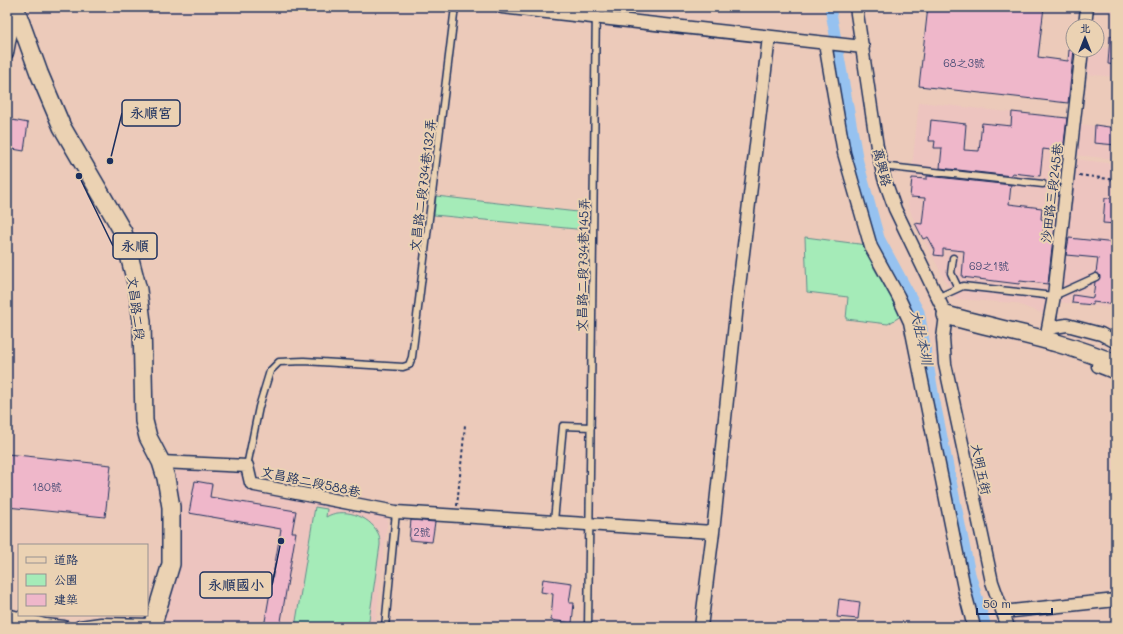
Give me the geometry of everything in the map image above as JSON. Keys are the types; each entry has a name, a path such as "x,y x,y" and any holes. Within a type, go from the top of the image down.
{"street":[{"path":"502,7 596,13 769,37 863,47"},
{"name":"萬興路","path":"856,7 881,166 895,209 939,297 946,315"},
{"path":"1086,18 1087,7"},
{"path":"7,53 15,8"},
{"name":"文昌路二段","path":"15,8 62,127 123,232 138,290 142,322 144,421 148,437 161,462 171,507 172,543 170,564 153,626"},
{"path":"701,627 769,37"},
{"path":"825,43 844,153 871,247 898,296 910,322 965,593 974,627"},
{"name":"沙田路三段245巷","path":"1047,334 1054,296 1081,58"},
{"path":"946,315 999,318 1066,340 1116,354"},
{"name":"大明五街","path":"946,315 943,338 945,364 992,582 1008,627"},
{"path":"1047,334 1067,325 1101,334 1116,342"},
{"path":"1047,334 1057,349 1116,373"},
{"path":"1066,340 1116,364"},
{"name":"文昌路二段588巷","path":"161,462 247,466 251,483 255,486 396,512"},
{"path":"396,512 713,532"},
{"path":"1003,612 1116,600"},
{"path":"7,615 44,625 64,627"},
{"path":"80,627 101,624 153,626"}],"lane":[{"name":"文昌路二段734巷132弄","path":"247,466 259,407 270,371 279,362 304,361 403,367 409,365 412,357 455,7"},
{"name":"文昌路二段734巷145弄","path":"588,627 596,13"},
{"path":"881,166 1043,184"},
{"path":"953,258 951,273 958,288"},
{"path":"939,297 963,286 1054,296 1096,277"},
{"path":"554,521 563,426 591,427"},
{"path":"385,627 396,512"}],"path":[{"path":"1068,174 1116,180"},
{"path":"456,516 465,425"}],"shaded area":[{"path":"1105,48 1116,49 1116,77 1084,74 1086,58 1105,58"},
{"path":"919,102 1069,119 1046,315 1015,303 955,299 915,223 908,205"},
{"path":"1078,124 1116,128 1116,159 1074,155"},
{"path":"1074,159 1116,164 1116,308 1058,302"},
{"path":"188,468 243,471 250,489 388,517 375,627 166,627 161,622 172,474"}],"green space":[{"path":"436,196 586,213 586,230 434,215"},
{"path":"805,237 867,245 874,268 901,316 888,324 846,319 848,297 807,292"},
{"path":"315,507 327,509 326,517 332,514 340,513 355,514 362,517 374,527 379,534 380,545 368,627 295,627"}],"building":[{"path":"928,7 1044,7 1038,57 1068,61 1068,58 1073,58 1068,103 919,86"},
{"path":"1110,36 1116,36 1116,65 1108,64"},
{"path":"1012,112 1067,118 1062,160 1057,159 1058,151 1043,149 1040,176 1012,173 1012,176 940,168 942,148 934,148 935,141 929,141 931,120 966,124 964,150 979,151 982,123 1011,126"},
{"path":"7,119 28,123 24,151 7,148"},
{"path":"1095,125 1116,128 1116,145 1094,143"},
{"path":"927,176 1011,185 1009,204 1042,208 1041,219 1044,220 1043,237 1053,238 1048,284 1020,281 1019,284 962,277 964,251 943,249 943,256 934,255 935,250 928,237 923,239 915,223 922,224 925,198 910,197 912,178 927,179"},
{"path":"1105,198 1116,199 1116,224 1103,223"},
{"path":"1069,238 1116,243 1116,305 1093,302 1093,305 1072,303 1073,295 1093,298 1095,282 1100,277 1096,273 1098,258 1066,255"},
{"path":"7,454 111,465 105,517 7,507"},
{"path":"195,481 212,484 210,497 296,511 292,532 296,532 280,627 264,627 281,529 189,513"},
{"path":"411,520 435,522 432,542 409,540"},
{"path":"543,579 572,583 569,603 574,603 572,623 551,620 553,594 541,592"},
{"path":"839,599 860,602 858,619 837,617"}],"waterway":[{"name":"大肚本圳","path":"830,7 858,162 879,238 919,312 934,398 970,574 986,627"}],"place":[{"name":"永順宮","path":"110,161"},
{"name":"永順","path":"79,176"},
{"name":"永順國小","path":"281,541"}]}
